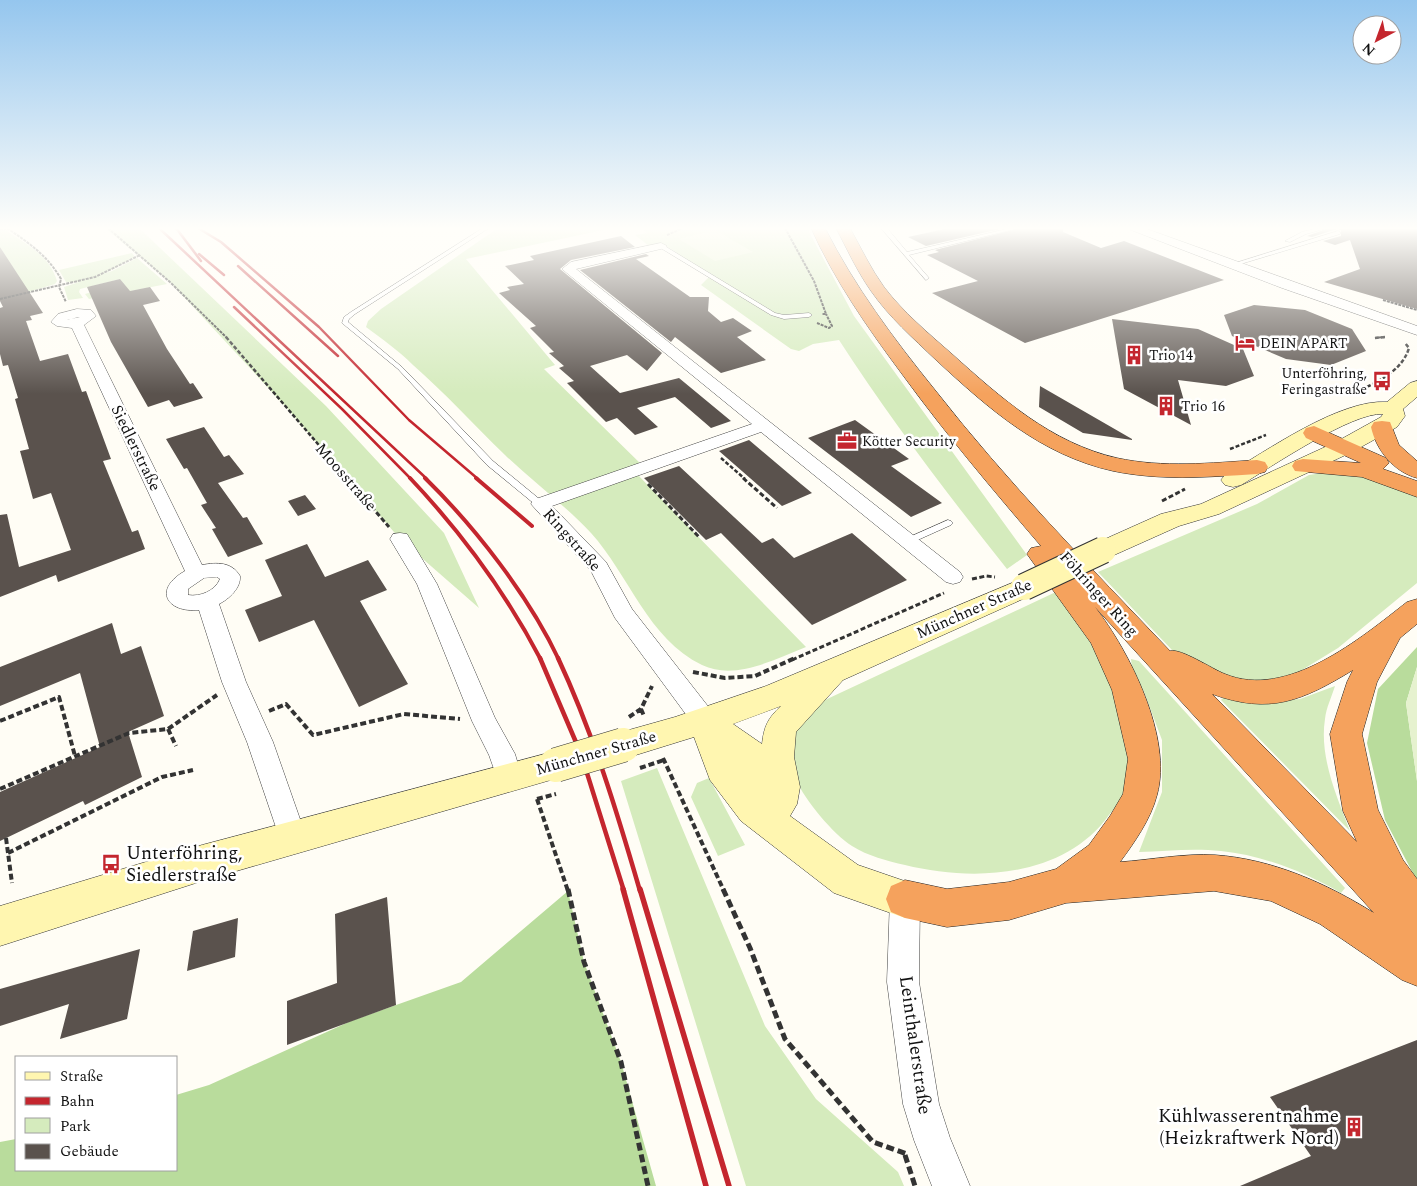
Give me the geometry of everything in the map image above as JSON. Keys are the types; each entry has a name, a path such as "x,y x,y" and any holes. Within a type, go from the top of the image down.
{"highway":[{"name":"Föhringer Ring","path":"849,283 868,315 941,412 993,476 1121,619 1417,931"},
{"path":"875,283 895,308 926,340 994,401 1024,426 1041,436 1083,455 1144,470 1177,471 1257,467"},
{"path":"1386,417 1384,440 1403,462 1417,471"},
{"path":"1314,433 1417,483"},
{"path":"1303,466 1341,466 1377,473 1417,490"},
{"path":"993,476 1016,521 1103,638 1128,690 1145,760 1140,796 1123,828 1102,857 1066,885"},
{"path":"1121,619 1171,659 1206,680 1240,691 1269,693 1314,678 1388,633 1417,609"},
{"path":"1388,633 1362,682 1346,734 1361,811 1390,873 1417,911"},
{"path":"905,900 946,908 1009,902 1066,885 1214,873 1274,883 1334,910 1417,965"}],"main road":[{"name":"Münchner Straße","path":"0,926 121,887 556,765 630,757 653,736 705,721 838,670 1012,582 1103,550 1170,520 1210,509 1344,447 1386,417 1417,386"},
{"name":"Münchner Straße","path":"1170,520 1194,502 1314,433 1355,412 1373,407 1386,417"},
{"path":"778,802 783,786 777,757 780,726 838,670"},
{"path":"705,721 751,755 778,802 796,842"},
{"path":"705,721 722,770 754,810 847,880 905,900"}],"street":[{"path":"586,283 957,582"},
{"path":"1283,283 1417,331"},
{"path":"1346,306 1414,321"},
{"name":"Siedlerstraße","path":"74,318 196,573"},
{"path":"1378,318 1400,330 1417,346"},
{"name":"Ringstraße","path":"705,721 623,612 599,567 540,504 763,426"},
{"path":"400,539 427,584 484,722 502,754 510,778"},
{"path":"221,570 230,576 230,581 223,592 207,601 190,604 178,599 176,594 181,583 196,573 221,570"},
{"path":"207,601 234,682 250,719 293,839"},
{"name":"Leinthalerstraße","path":"905,900 903,982 921,1104 918,1148 951,1186"}],"lane":[{"path":"399,283 346,318 345,323 400,368 490,463 540,504"},
{"path":"722,283 773,314 784,317 809,315"},
{"path":"908,541 948,523"}],"path":[{"path":"60,283 59,287 74,318"},
{"path":"0,299 72,283"},
{"name":"Moosstraße","path":"170,283 225,336 400,539"},
{"path":"809,315 820,325 829,328 832,326 815,283"},
{"path":"818,314 826,314"},
{"path":"1382,376 1389,380"},
{"path":"707,446 777,508"},
{"path":"635,472 700,538"},
{"path":"915,1186 918,1148 873,1142 785,1039 750,948 653,736 650,686 674,680 696,671 726,678 755,676 957,582 976,577 1012,582"},
{"path":"0,789 129,733 168,729 234,682"},
{"path":"0,722 59,697 75,756"},
{"path":"250,719 286,704 313,735 404,714 484,722"},
{"path":"168,729 176,746"},
{"path":"630,757 653,736"},
{"path":"8,854 162,777 193,770"},
{"path":"538,799 565,876 584,962 621,1062 648,1186"},
{"path":"6,838 12,883"}],"green space":[{"path":"6,283 55,283 55,284 22,294"},
{"path":"75,283 103,283 80,289 79,292 83,298 68,300 64,287"},
{"path":"122,283 167,284 89,299 85,294"},
{"path":"171,283 197,283 326,406 444,533 479,608 400,539 287,408"},
{"path":"418,283 486,283 555,365 544,369 645,468 635,472 806,647 755,666 728,671 702,665 683,654 653,623 617,568 591,533 505,455 408,360 366,327 368,321 381,309"},
{"path":"703,283 837,283 854,316 1027,555 1007,569 920,457 839,340 813,344 799,351 791,349 701,285"},
{"path":"1335,471 1378,479 1417,497 1417,583 1338,648 1289,678 1249,684 1202,669 1172,650 1098,572 1257,504 1309,475"},
{"path":"1058,591 1072,611 1099,658 1120,709 1129,761 1126,786 1119,801 1109,815 1090,836 1068,852 1043,863 1016,870 988,873 960,873 905,865 858,850 845,841 813,807 800,788 787,762 785,756 787,741 791,726 795,721 810,707"},
{"path":"1417,647 1417,667 1406,703 1417,781 1417,881 1385,820 1367,743 1378,689"},
{"path":"1131,659 1139,661 1345,888 1341,893 1313,878 1252,856 1201,850 1139,852 1162,792 1162,740 1144,692 1132,668"},
{"path":"1417,667 1417,781 1406,703"},
{"path":"1335,686 1326,715 1325,748 1330,776 1350,831 1221,700 1226,694 1279,701 1300,699"},
{"path":"657,768 765,1026 816,1099 898,1172 904,1186 746,1186 621,781"},
{"path":"709,778 745,845 718,856 691,797 697,783"},
{"path":"568,891 584,962 621,1062 656,1186 0,1186 0,1142 15,1139 15,1171 178,1171 178,1094 209,1085 351,1021 461,982"}],"building":[{"path":"0,283 24,283 43,313 30,316 32,320 26,321 40,361 68,354 82,392 86,391 111,459 103,461 132,532 138,530 145,549 58,582 56,575 0,597 0,515 7,514 19,567 71,550 51,493 33,499 20,451 29,449 15,399 18,398 8,365 3,366 0,354 0,308 3,307 0,301"},
{"path":"102,283 124,283 130,291 150,287 160,301 143,305 167,349 190,384 193,383 203,398 174,407 169,400 148,407 111,342 87,287"},
{"path":"577,283 662,353 647,371 627,355 590,366 620,393 679,378 731,421 711,428 675,397 637,408 658,427 635,435 617,418 606,422 567,383 574,381 559,368 564,366 549,353 554,352 530,328 536,326 499,293 510,290 507,287 524,284"},
{"path":"597,283 671,283 690,297 709,297 708,311 721,322 733,318 752,331 737,337 766,360 721,373 675,337 671,342"},
{"path":"969,283 1213,283 1025,343 932,293"},
{"path":"1329,283 1417,283 1417,309"},
{"path":"1254,305 1305,310 1352,329 1366,351 1331,365 1286,359 1232,336 1224,315"},
{"path":"1112,319 1198,329 1243,349 1254,376 1226,386 1178,380 1191,425 1124,389"},
{"path":"1040,386 1132,440 1083,433 1039,407"},
{"path":"855,420 909,459 891,466 942,503 911,517 808,438"},
{"path":"204,427 224,457 229,455 244,474 218,483 243,518 247,517 263,544 228,557 212,529 216,528 201,505 207,503 187,468 184,469 166,439"},
{"path":"749,440 812,493 782,506 719,451"},
{"path":"679,466 762,543 773,538 794,558 852,533 907,580 812,625 721,533 706,540 644,478"},
{"path":"305,495 316,509 298,516 288,501"},
{"path":"307,544 325,577 368,560 387,590 360,601 408,684 359,707 314,620 259,642 245,610 282,596 265,560"},
{"path":"112,623 121,654 141,646 164,716 128,732 142,777 85,805 83,801 0,841 0,792 100,747 80,673 0,706 0,667"},
{"path":"387,897 396,1005 287,1045 287,1001 337,983 335,914"},
{"path":"238,918 235,957 187,971 193,931"},
{"path":"140,949 127,1019 60,1039 69,1004 0,1026 0,989"},
{"name":"Kühlwasserentnahme (Heizkraftwerk Nord)","path":"1417,1040 1417,1186 1240,1186 1311,1156 1270,1097"}],"railway":[{"path":"218,283 427,479"},
{"path":"257,283 338,356"},
{"path":"269,283 319,327 409,420 478,479"},
{"path":"234,307 342,409 411,479"},
{"path":"410,478 482,564 513,611 540,659"},
{"path":"425,478 463,518 517,587 558,658"},
{"path":"476,478 532,526"},
{"path":"558,658 593,744 640,891"},
{"path":"540,659 581,754 624,891"},
{"path":"623,889 706,1186"},
{"path":"640,889 729,1186"}],"place":[{"name":"DEIN APART","path":"1245,343"},
{"name":"Trio 14","path":"1134,355"},
{"name":"Unterföhring, Feringastraße","path":"1382,381"},
{"name":"Trio 16","path":"1166,406"},
{"name":"Kötter Security","path":"847,441"},
{"name":"Unterföhring, Siedlerstraße","path":"111,864"},
{"name":"Kühlwasserentnahme (Heizkraftwerk Nord)","path":"1354,1127"}]}
